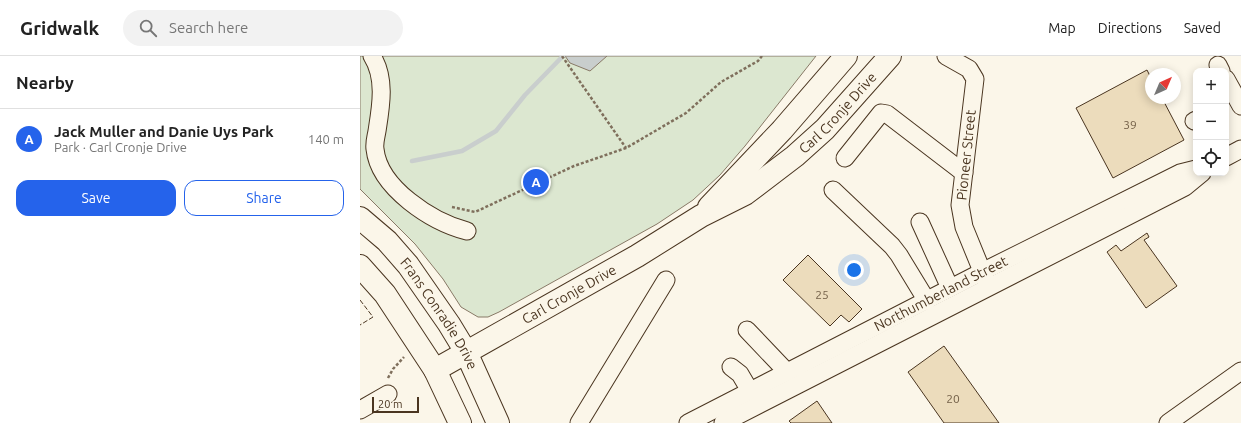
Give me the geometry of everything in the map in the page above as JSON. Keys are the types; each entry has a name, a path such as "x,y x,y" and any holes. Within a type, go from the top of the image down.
{"main road":[{"name":"Carl Cronje Drive","path":"701,216 734,179 782,130 846,56"},
{"name":"Carl Cronje Drive","path":"436,370 637,256 701,216 745,194 795,156 841,113 890,56"},
{"name":"Frans Conradie Drive","path":"360,218 388,241 408,265 449,324 466,352 498,423"},
{"path":"360,266 385,294 436,370 460,423"}],"street":[{"path":"372,56 380,76 381,103 375,149 380,170 410,202 455,228 467,231"},
{"name":"Pioneer Street","path":"946,56 969,69 975,79 960,205 964,227 989,287"},
{"path":"1229,90 1234,102"},
{"path":"845,158 881,113 887,114 964,173"},
{"path":"1229,155 1241,149"},
{"name":"Northumberland Street","path":"688,423 950,288 1180,173 1193,170"},
{"name":"Northumberland Street","path":"723,423 1185,187 1198,176"},
{"path":"833,190 892,246 927,301"},
{"path":"920,222 950,288"},
{"path":"579,423 666,280"},
{"path":"747,330 787,372"},
{"path":"731,367 740,374 750,391"},
{"path":"1168,423 1241,371"},
{"path":"360,410 388,394"}],"path":[{"path":"562,56 626,148"},
{"path":"448,206 475,212 574,166 626,148 686,113 721,82 758,60 762,56"},
{"path":"388,394 387,382 392,369 406,355"}],"green space":[{"path":"360,56 816,56 745,146 720,175 693,200 657,224 499,312 488,317 478,317 461,307 443,279 415,244 360,189"}],"shaded area":[{"path":"565,56 607,56 590,71 570,63"}],"building":[{"path":"1145,71 1145,104 1165,104 1184,140 1113,178 1076,108"},
{"path":"1147,233 1149,237 1144,240 1177,286 1146,308 1107,252 1116,245 1121,251"},
{"path":"808,255 862,309 849,322 841,315 830,326 783,280"},
{"path":"944,346 999,423 944,423 908,372"},
{"path":"817,401 832,423 791,423 789,421"}],"waterway":[{"path":"412,161 462,151 496,131 525,95 563,56"}],"fence":[{"path":"360,300 373,317 360,325"}],"place":[{"name":"Jack Muller and Danie Uys Park","path":"536,182"}]}
